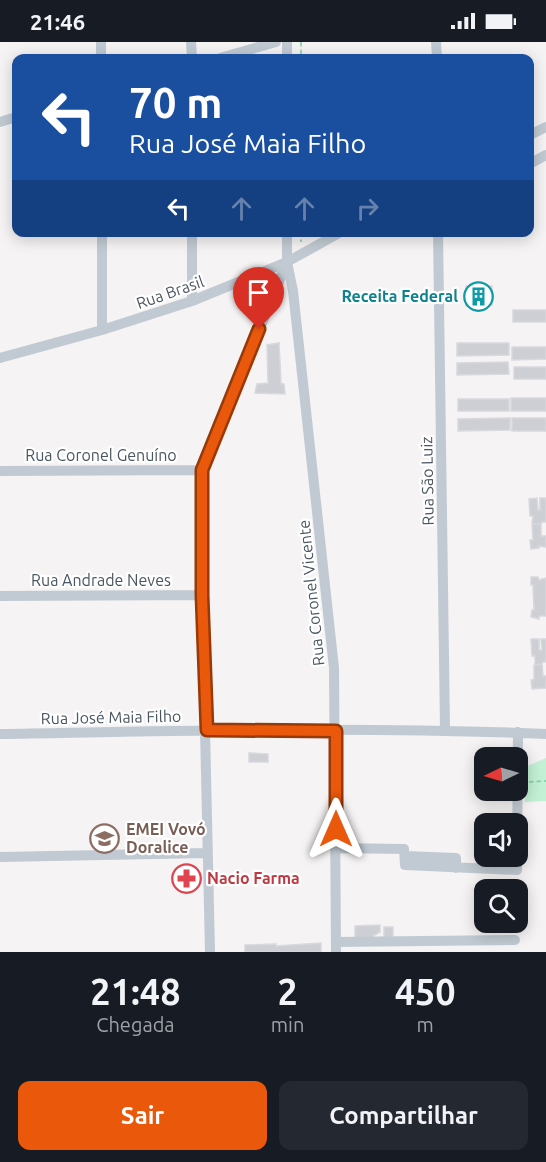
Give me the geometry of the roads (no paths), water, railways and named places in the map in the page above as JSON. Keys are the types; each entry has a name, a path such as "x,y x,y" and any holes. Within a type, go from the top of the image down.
{"street":[{"path":"234,54 276,42"},
{"path":"102,237 102,330"},
{"path":"192,237 192,301"},
{"name":"Rua Coronel Vicente","path":"286,237 287,262 293,291 334,668 336,947"},
{"name":"Rua Brasil","path":"0,358 102,330 192,301 287,262 332,237"},
{"name":"Rua São Luiz","path":"438,237 445,729"},
{"path":"210,952 207,730 202,595 202,470 287,262"},
{"name":"Rua Coronel Genuíno","path":"0,471 202,470"},
{"name":"Rua Andrade Neves","path":"0,596 202,595"},
{"name":"Rua José Maia Filho","path":"0,734 445,729 546,734"},
{"path":"336,848 404,849 405,856 456,858 456,868 518,870 518,732"},
{"path":"0,857 207,853"},
{"path":"336,947 515,940"}],"place":[{"name":"Receita Federal","path":"479,296"},
{"name":"EMEI Vovó Doralice","path":"105,838"},
{"name":"Nacio Farma","path":"186,878"}]}
